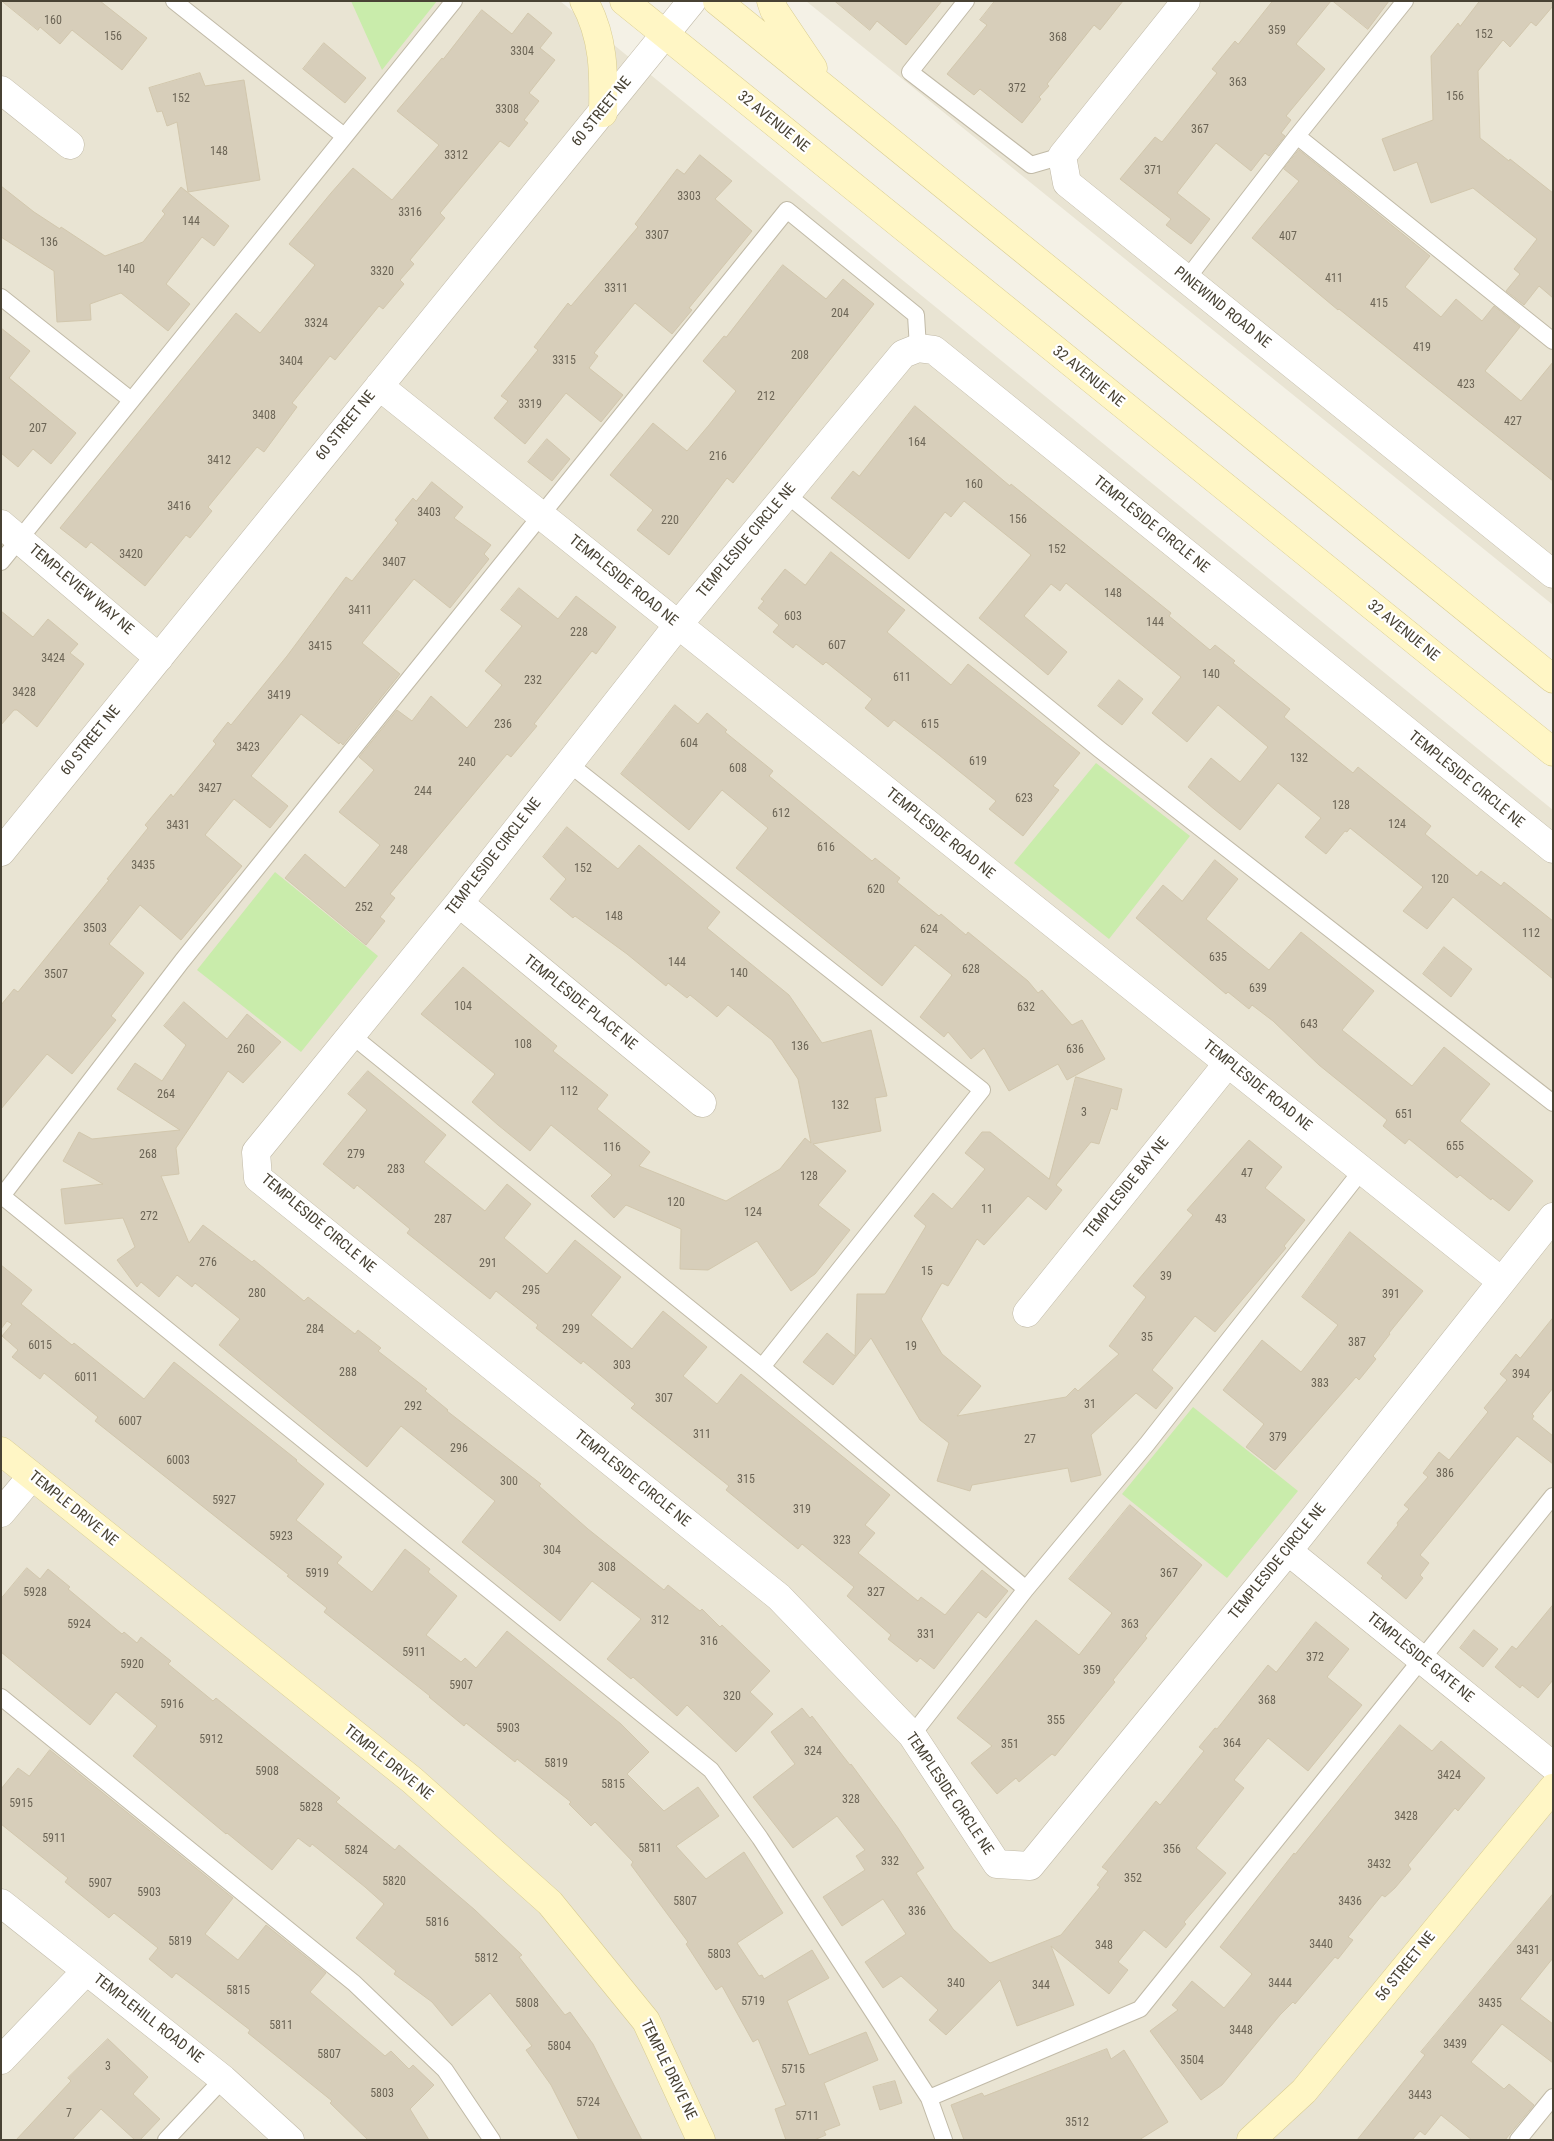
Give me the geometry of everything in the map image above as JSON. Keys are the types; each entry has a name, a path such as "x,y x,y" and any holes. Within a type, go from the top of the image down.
{"main road":[{"path":"584,1 592,17 602,50 604,72 603,112"},
{"name":"32 AVENUE NE","path":"624,1 1553,752"},
{"path":"717,1 1553,679"},
{"path":"771,1 774,10 827,90"},
{"name":"TEMPLE DRIVE NE","path":"1,1451 412,1780 550,1903 646,2022 701,2140"},
{"name":"56 STREET NE","path":"1262,2137 1304,2091 1553,1788"}],"street":[{"name":"60 STREET NE","path":"1,852 692,1"},
{"path":"1062,156 1186,1"},
{"path":"1,90 70,145"},
{"name":"PINEWIND ROAD NE","path":"1062,156 1067,183 1553,574"},
{"name":"TEMPLESIDE CIRCLE NE","path":"1553,849 934,350 918,348 903,354 678,624 458,903 256,1152 258,1178 779,1597 912,1735 996,1864 1030,1866 1288,1551 1553,1217"},
{"name":"TEMPLESIDE ROAD NE","path":"379,386 1502,1281"},
{"name":"TEMPLEVIEW WAY NE","path":"11,531 159,658"},
{"name":"TEMPLESIDE PLACE NE","path":"458,903 702,1103"},
{"name":"TEMPLESIDE BAY NE","path":"1027,1313 1228,1063"},
{"path":"1,1513 32,1476"},
{"name":"TEMPLESIDE GATE NE","path":"1288,1551 1553,1766"},
{"name":"TEMPLEHILL ROAD NE","path":"1,1903 223,2079 290,2140"},
{"path":"1,2060 86,1971"}],"lane":[{"path":"174,1 344,136"},
{"path":"1,562 11,531 131,400 454,1"},
{"path":"966,1 910,72 1031,165 1062,156"},
{"path":"1186,280 1297,136 1405,1"},
{"path":"1297,136 1553,341"},
{"path":"918,348 916,315 787,210 188,954 1,1196 711,1770 760,1838 929,2098 944,2140"},
{"path":"1,297 131,400"},
{"path":"786,494 1099,749 1553,1102"},
{"path":"568,764 982,1090 762,1367"},
{"path":"350,1034 762,1367 1026,1589"},
{"path":"912,1735 1026,1589 1147,1444 1362,1170"},
{"path":"929,2098 1140,2009 1553,1496"},
{"path":"1,1697 354,1983 445,2070 492,2140"},
{"path":"166,2140 223,2079"},
{"path":"1518,2140 1553,2097"}],"shaded area":[{"path":"1,1 560,1 1553,810 1553,2140 1,2140"},
{"path":"806,1 1553,1 1553,605"}],"green space":[{"path":"351,1 437,1 382,70"},
{"path":"1096,763 1190,836 1109,939 1014,863"},
{"path":"275,872 378,956 301,1052 197,970"},
{"path":"1193,1407 1298,1491 1227,1578 1122,1494"}],"building":[{"path":"2,1 100,1 147,38 122,70 72,30 60,44 40,27 38,30"},
{"path":"835,1 942,1 906,45 877,21 870,30"},
{"path":"995,1 1123,1 1100,30 1094,25 1047,84 1049,86 1039,97 1041,99 1022,123 980,89 974,95 947,74 987,25 980,20"},
{"path":"1273,1 1331,1 1296,44 1325,69 1286,116 1291,120 1281,133 1285,136 1269,156 1265,153 1251,171 1216,143 1177,193 1210,219 1191,244 1166,225 1171,219 1120,179 1155,137 1162,142 1217,73 1212,69 1235,41 1238,44"},
{"path":"1333,1 1389,1 1368,29"},
{"path":"1480,1 1553,1 1553,6 1536,26 1531,22 1510,47 1503,40 1478,71 1480,138 1553,193 1553,298 1539,286 1524,305 1506,291 1520,274 1514,269 1537,239 1473,188 1431,203 1417,162 1394,171 1382,139 1433,120 1431,56 1458,23 1460,26"},
{"path":"482,10 512,34 528,13 552,33 540,48 555,60 529,93 539,101 524,120 528,123 509,147 500,141 440,213 445,218 410,260 414,264 400,280 404,284 383,309 379,306 335,360 330,356 292,403 297,407 264,452 257,447 208,507 212,511 190,538 186,535 145,586 91,542 86,548 60,528 236,313 260,333 315,265 289,244 353,168 392,200 439,145 397,111 443,59"},
{"path":"324,43 366,78 345,103 303,69"},
{"path":"200,73 205,86 244,80 260,180 188,192 177,122 167,126 162,111 157,112 149,88"},
{"path":"1299,150 1430,256 1405,287 1441,317 1456,299 1482,321 1494,306 1520,327 1485,371 1521,401 1553,362 1553,481 1338,310 1252,238 1299,181 1284,169"},
{"path":"700,155 732,181 715,199 752,231 689,308 692,310 672,334 635,303 594,353 598,356 589,368 623,395 601,422 566,393 525,444 494,418 508,401 501,396 538,350 534,347 568,303 571,306 638,227 635,224 677,169 684,174"},
{"path":"1,186 34,212 105,256 143,242 165,214 162,211 181,187 229,226 214,246 202,237 166,284 190,304 168,331 121,293 90,304 91,320 57,322 54,271 1,237"},
{"path":"783,265 826,299 843,279 874,304 733,483 727,478 669,555 637,530 653,510 610,475 653,423 687,451 709,425 736,391 703,361 724,336 726,337"},
{"path":"1,328 30,351 9,378 76,433 51,464 33,449 18,467 1,453"},
{"path":"915,406 1010,486 1011,484 1171,613 1169,616 1210,650 1215,645 1235,661 1233,663 1290,709 1284,717 1353,773 1358,767 1431,826 1425,834 1477,876 1481,871 1501,886 1504,882 1553,921 1553,979 1453,897 1427,929 1403,911 1423,887 1350,828 1347,832 1345,831 1326,854 1305,837 1321,818 1278,783 1240,830 1214,809 1188,787 1211,758 1240,782 1268,747 1218,705 1187,742 1152,713 1181,677 1066,583 1060,591 1051,584 1024,616 1067,652 1048,675 979,618 1031,555 964,501 951,517 945,512 909,559 831,498 853,471 859,476"},
{"path":"547,439 570,459 552,481 528,462"},
{"path":"432,482 463,507 454,518 491,545 484,554 489,559 450,608 414,579 362,643 400,674 343,745 340,742 339,744 301,714 251,776 288,806 270,828 234,799 205,835 242,866 181,940 140,905 109,944 144,973 111,1016 116,1020 72,1074 47,1054 1,1109 1,1005 14,989 18,992 109,880 107,879 148,828 145,825 171,794 173,797 216,744 213,741 228,722 231,725 287,656 346,577 352,581 398,523 395,520 413,498 416,501"},
{"path":"831,552 905,610 887,632 951,685 968,664 1080,753 1053,786 1059,790 1023,836 989,809 996,801 894,720 888,727 865,708 872,699 826,662 823,665 796,644 793,648 773,632 779,625 758,608 764,601 761,599 785,569 805,585"},
{"path":"519,588 558,619 576,596 616,627 596,654 592,651 534,724 537,726 511,757 507,754 390,894 395,898 380,917 385,921 366,945 285,878 305,854 345,888 380,845 339,812 374,770 359,757 397,710 412,721 431,696 467,728 502,685 485,671 522,626 501,610"},
{"path":"1,611 33,637 48,619 78,644 70,653 84,664 37,727 17,710 14,710 1,725"},
{"path":"1119,680 1143,699 1122,725 1098,706"},
{"path":"675,705 698,724 707,713 727,730 725,732 773,771 769,776 872,861 875,858 900,878 897,882 939,916 941,914 966,935 968,932 1028,981 1038,993 1042,990 1072,1025 1082,1020 1105,1059 1067,1080 1058,1064 1009,1091 984,1048 971,1059 948,1032 944,1037 920,1017 952,975 915,945 882,986 736,868 768,828 722,790 689,830 621,774"},
{"path":"567,827 618,869 639,845 720,912 707,928 789,995 822,1043 871,1030 887,1096 875,1098 881,1131 813,1144 846,1171 818,1205 850,1230 815,1274 791,1291 757,1241 708,1270 680,1269 681,1229 626,1205 614,1218 591,1196 612,1175 551,1125 530,1151 498,1125 472,1102 495,1074 421,1014 463,967 557,1046 553,1051 608,1095 597,1109 650,1152 639,1166 726,1201 780,1169 805,1138 811,1143 798,1079 772,1040 728,1005 717,1017 690,995 687,998 668,983 666,986 627,954 575,916 573,918 550,899 566,879 543,857"},
{"path":"1215,860 1238,879 1206,919 1269,970 1301,932 1374,991 1342,1030 1412,1086 1444,1047 1490,1084 1460,1121 1533,1181 1509,1211 1492,1198 1491,1200 1460,1175 1457,1178 1409,1139 1405,1144 1383,1126 1387,1120 1319,1065 1273,1021 1252,1005 1249,1009 1228,992 1226,994 1136,918 1163,885 1182,901"},
{"path":"1444,947 1472,969 1451,997 1423,974"},
{"path":"184,1002 227,1039 247,1014 281,1042 243,1083 228,1071 176,1148 179,1174 161,1176 189,1243 203,1225 252,1262 254,1260 304,1301 308,1297 355,1334 358,1330 381,1348 378,1351 427,1389 425,1391 447,1411 541,1484 539,1486 588,1529 664,1590 668,1585 700,1611 702,1609 720,1627 722,1625 770,1671 750,1692 773,1714 736,1752 687,1705 677,1716 633,1677 631,1679 607,1659 641,1619 592,1581 560,1621 462,1542 495,1501 401,1426 367,1467 219,1345 240,1319 195,1283 192,1287 177,1275 159,1297 141,1282 137,1287 117,1260 135,1247 123,1218 65,1224 61,1189 103,1184 63,1161 79,1132 92,1139 180,1130 117,1089 135,1063 162,1081 186,1045 164,1026"},
{"path":"368,1071 446,1135 424,1162 485,1211 507,1184 531,1204 504,1238 547,1274 575,1240 621,1277 591,1315 632,1349 663,1311 707,1347 683,1376 717,1404 741,1374 890,1495 865,1525 875,1533 858,1553 918,1601 921,1597 945,1615 982,1570 1008,1591 986,1618 978,1612 934,1669 920,1658 917,1662 888,1639 891,1635 847,1596 854,1587 802,1544 798,1549 726,1490 729,1486 631,1408 635,1404 583,1361 581,1364 536,1328 538,1325 496,1291 490,1299 407,1233 410,1229 357,1185 354,1189 323,1164 367,1110 348,1094"},
{"path":"1076,1077 1122,1089 1117,1110 1111,1108 1099,1144 1091,1142 1056,1185 1062,1190 1046,1210 1028,1196 984,1245 977,1239 948,1286 942,1283 921,1319 942,1354 981,1386 957,1416 1066,1397 1075,1388 1078,1391 1119,1354 1109,1346 1146,1297 1133,1286 1193,1215 1187,1210 1249,1140 1282,1167 1265,1188 1305,1220 1284,1246 1286,1248 1215,1332 1195,1316 1152,1370 1173,1388 1156,1409 1136,1393 1091,1435 1101,1475 1071,1482 1068,1468 972,1485 970,1491 937,1481 949,1443 920,1420 871,1338 833,1385 803,1362 827,1333 855,1356 857,1294 885,1294 926,1226 914,1216 933,1193 952,1209 985,1169 965,1153 982,1132 990,1132 1049,1179"},
{"path":"1350,1232 1423,1291 1389,1333 1373,1356 1376,1359 1359,1380 1356,1377 1275,1470 1246,1447 1264,1424 1223,1390 1262,1340 1301,1372 1338,1325 1302,1297"},
{"path":"1,1265 32,1290 21,1304 72,1345 74,1343 144,1399 174,1362 297,1460 324,1484 296,1520 342,1557 337,1563 372,1592 405,1549 430,1569 428,1572 457,1596 426,1635 461,1662 465,1658 476,1668 507,1631 621,1724 649,1752 627,1774 664,1811 698,1787 719,1816 676,1846 706,1879 744,1852 783,1913 737,1943 759,1976 762,1975 764,1979 812,1950 829,1978 787,2001 809,2055 866,2032 878,2060 824,2083 840,2125 824,2131 826,2135 814,2140 786,2140 775,2109 786,2105 758,2039 753,2042 722,1986 716,1990 686,1944 688,1942 631,1865 633,1862 595,1822 591,1826 569,1804 571,1802 517,1759 515,1762 466,1723 464,1726 430,1696 324,1612 327,1608 287,1576 289,1575 95,1421 98,1417 44,1373 40,1379 12,1357 18,1350 2,1336 12,1324 7,1321 1,1329"},
{"path":"1553,1318 1553,1388 1532,1414 1534,1416 1532,1419 1553,1436 1553,1464 1517,1436 1420,1555 1429,1563 1420,1575 1423,1578 1406,1599 1381,1578 1383,1576 1367,1563 1409,1509 1404,1505 1428,1477 1423,1473 1439,1452 1449,1460 1488,1412 1484,1408 1507,1380 1500,1374 1516,1354 1520,1358"},
{"path":"1130,1505 1202,1565 1145,1636 1147,1638 1113,1680 1115,1682 1055,1756 1052,1754 1019,1782 1016,1778 997,1794 971,1763 992,1746 957,1718 1036,1620 1079,1655 1112,1613 1069,1579"},
{"path":"27,1568 40,1579 48,1569 70,1587 68,1589 122,1634 124,1632 137,1643 141,1637 171,1661 168,1664 213,1701 216,1698 340,1798 336,1802 395,1850 399,1845 475,1910 522,1955 519,1957 565,2015 570,2012 593,2044 642,2140 579,2140 551,2085 526,2050 532,2046 490,1993 452,2026 432,2002 394,1974 396,1971 356,1938 384,1904 365,1887 312,1844 310,1847 298,1838 272,1870 133,1756 157,1726 116,1692 90,1725 1,1652 1,1599"},
{"path":"1553,1605 1553,1680 1538,1698 1522,1685 1520,1688 1495,1667 1512,1646 1516,1649"},
{"path":"1316,1622 1349,1649 1327,1677 1362,1705 1308,1771 1268,1738 1234,1780 1244,1788 1196,1848 1226,1873 1184,1922 1186,1924 1166,1948 1144,1930 1118,1962 1128,1970 1109,1994 1051,1946 1074,2005 1017,2026 1000,1980 946,2035 929,2020 938,2010 901,1976 883,1988 865,1962 906,1934 883,1899 842,1926 823,1897 865,1870 856,1856 865,1850 837,1816 793,1848 753,1797 795,1764 771,1732 802,1708 810,1718 812,1716 851,1764 898,1828 924,1868 916,1873 953,1929 990,1963 1061,1935 1100,1887 1097,1885 1108,1871 1102,1867 1156,1801 1160,1805 1204,1751 1199,1747 1215,1728 1217,1729 1268,1665 1276,1672"},
{"path":"1474,1630 1498,1649 1483,1667 1460,1648"},
{"path":"1400,1725 1432,1751 1441,1741 1485,1778 1458,1811 1455,1808 1408,1865 1411,1869 1395,1888 1385,1897 1382,1895 1348,1937 1353,1940 1338,1959 1335,1957 1295,2004 1293,2002 1280,2015 1222,2085 1201,2100 1150,2031 1178,2010 1172,2005 1192,1981 1224,2008 1252,1974 1220,1947 1294,1853"},
{"path":"50,1750 233,1898 205,1934 238,1960 266,1925 326,1973 310,1992 385,2056 391,2051 409,2069 413,2065 434,2085 410,2109 429,2140 368,2140 330,2103 332,2101 248,2033 250,2030 176,1973 172,1978 149,1959 158,1948 114,1913 109,1918 65,1882 68,1878 1,1824 1,1789 18,1768 29,1776"},
{"path":"1553,1894 1553,1958 1520,1999 1553,2024 1553,2063 1502,2024 1471,2062 1504,2089 1509,2084 1534,2105 1505,2140 1472,2140 1441,2115 1425,2135 1420,2131 1412,2140 1357,2140 1425,2055 1421,2052"},
{"path":"108,2039 148,2077 133,2094 160,2119 140,2140 135,2140 101,2109 72,2140 16,2140 71,2081 68,2078"},
{"path":"1107,2049 1111,2059 1124,2050 1168,2122 1139,2140 964,2140 951,2105 982,2093 984,2096"},
{"path":"895,2081 902,2103 880,2110 873,2087"}]}
